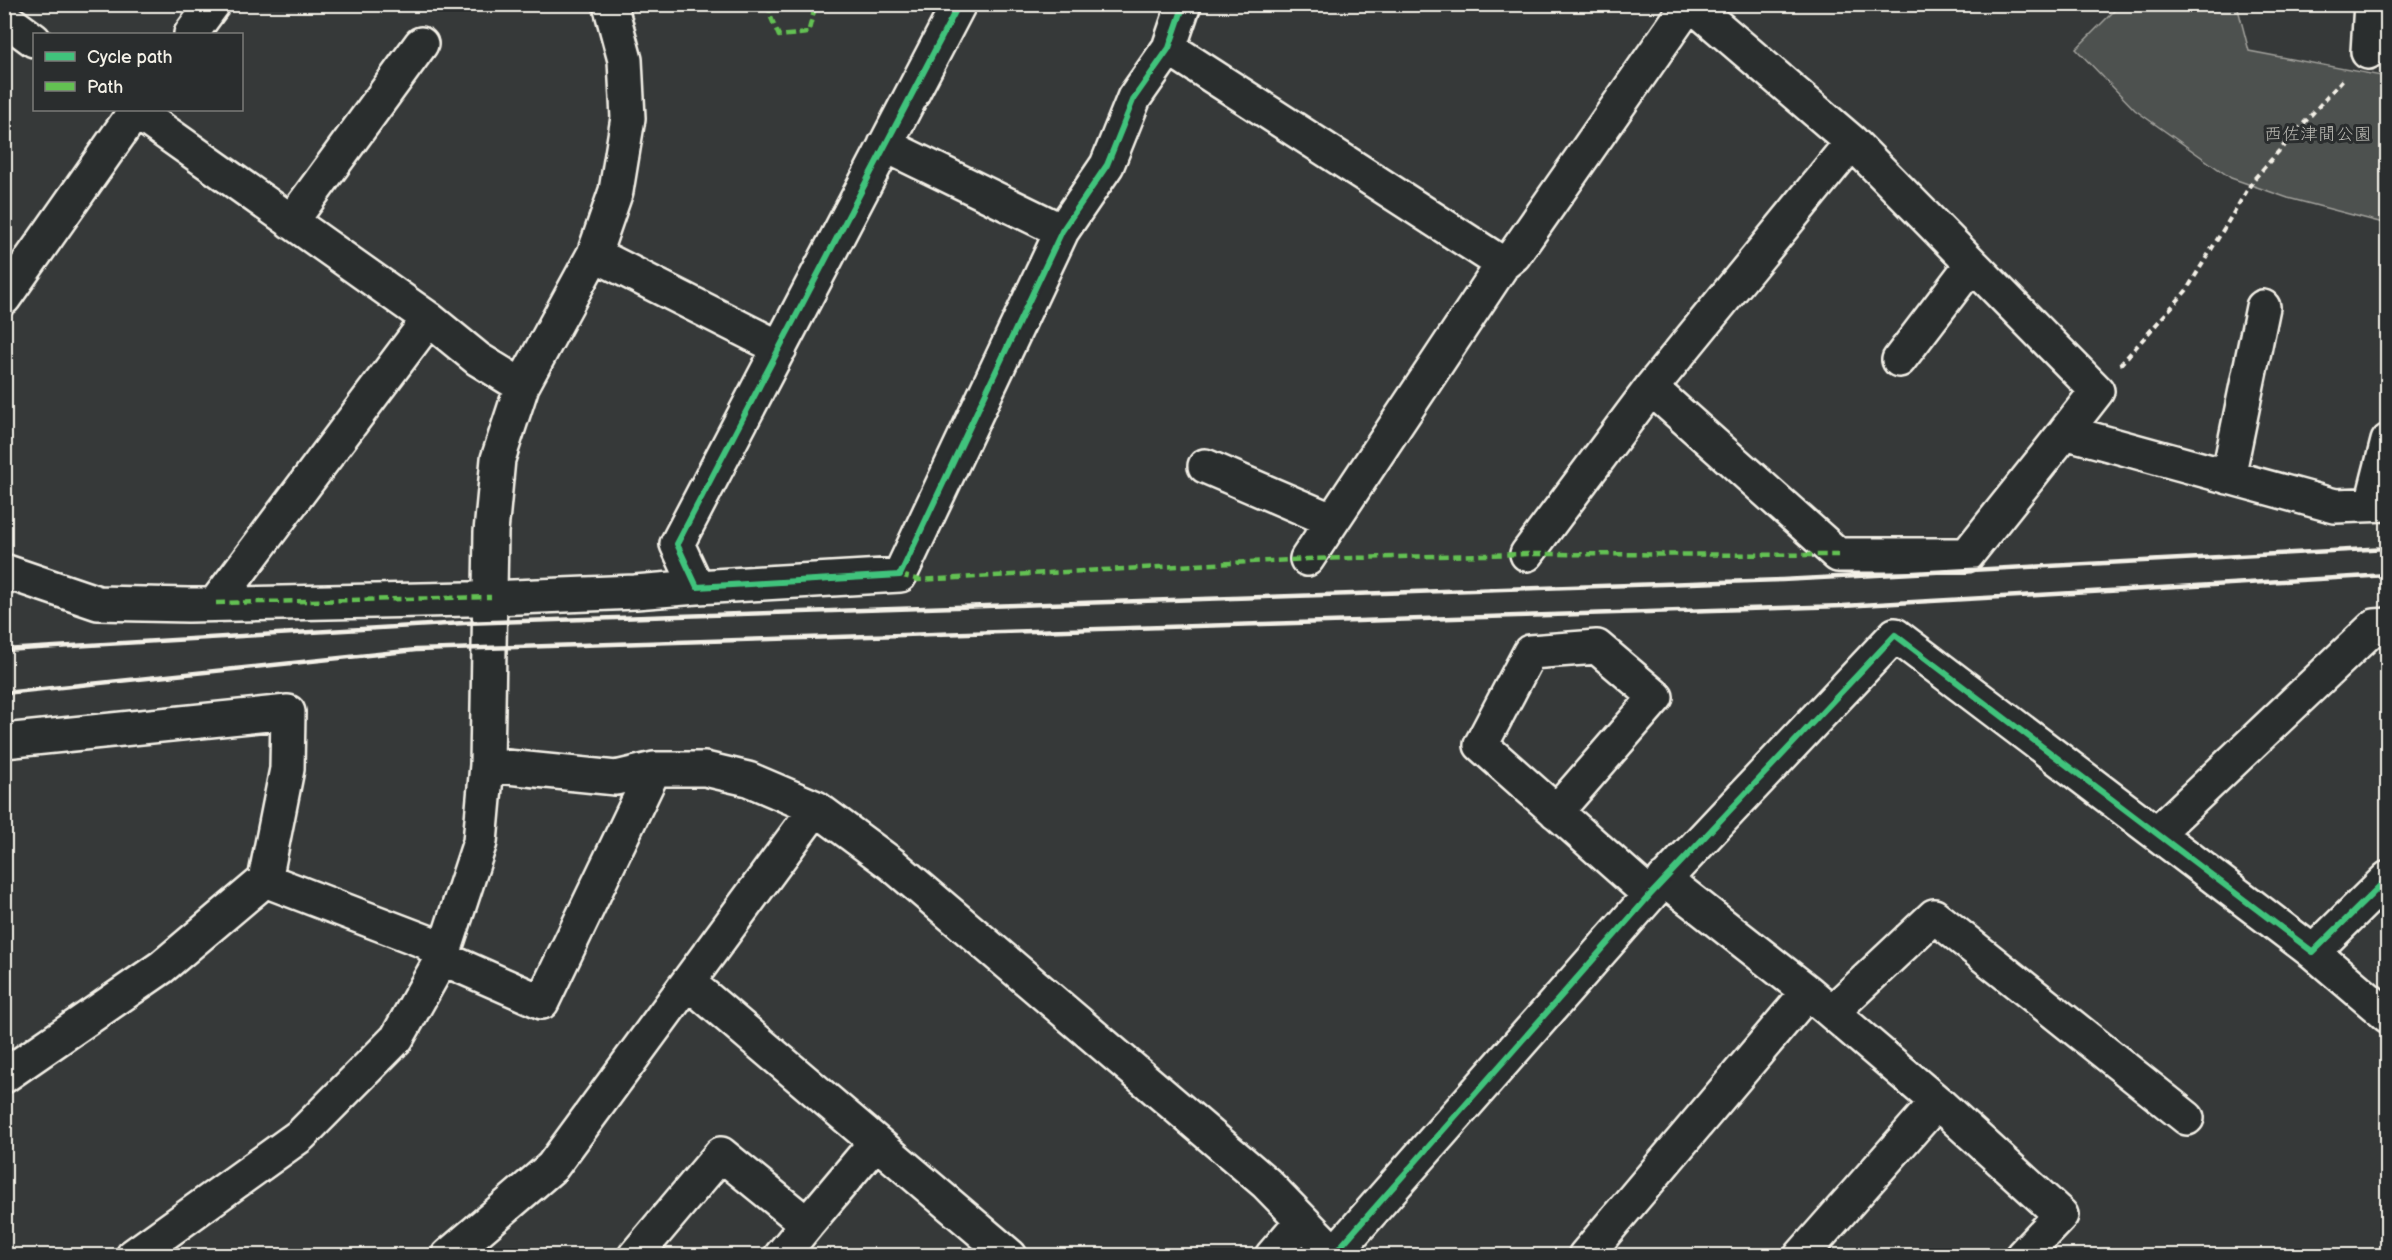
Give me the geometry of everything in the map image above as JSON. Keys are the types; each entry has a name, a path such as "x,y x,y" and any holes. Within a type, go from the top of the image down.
{"street":[{"path":"192,33 213,4"},
{"path":"145,1252 301,1135 397,1038 442,958 480,842 487,765 491,532 498,459 522,386 594,254 616,191 628,118 625,60 610,4"},
{"path":"697,587 677,544 959,4"},
{"path":"4,571 98,603 188,605 635,592 900,575 1062,231 1107,165 1134,98 1169,48 1184,4"},
{"path":"1307,559 1503,264 1514,255 1690,4 1852,142 2097,391 1967,555 1838,555 1651,388"},
{"path":"2367,52 2371,4"},
{"path":"2380,4 2388,6"},
{"path":"4,18 33,39"},
{"path":"291,222 421,44"},
{"path":"1169,48 1503,264"},
{"path":"4,298 134,111"},
{"path":"136,111 429,319 478,358 522,386"},
{"path":"1527,554 1651,388 1852,142"},
{"path":"885,145 1062,231"},
{"path":"594,254 780,348"},
{"path":"1899,360 1972,264"},
{"path":"2228,477 2263,307"},
{"path":"216,603 429,319"},
{"path":"2065,432 2335,506 2380,504 2388,441"},
{"path":"1205,466 1331,520"},
{"path":"2157,833 2375,626 2388,625"},
{"path":"487,765 616,778 654,769 705,769 748,778 816,808 902,872 1266,1184 1336,1254 1657,887 1895,634 2313,952 2388,1016"},
{"path":"1556,812 1656,697 1597,647 1530,652 1481,745 1556,812 1657,887 1820,1002 1937,1102 2061,1215 2022,1256"},
{"path":"4,741 288,712 287,769 265,880 162,967 4,1076"},
{"path":"265,880 427,942 442,958 542,1002 654,769"},
{"path":"448,1256 552,1167 816,808"},
{"path":"2313,952 2388,878"},
{"path":"1585,1256 1820,1002 1934,916 2187,1118"},
{"path":"689,983 1010,1256"},
{"path":"1801,1256 1937,1102"},
{"path":"781,1256 876,1142"},
{"path":"635,1256 721,1154 807,1224"},
{"path":"1272,1256 1302,1221"}],"path":[{"path":"2097,391 2186,291 2254,179 2367,52"}],"green space":[{"name":"西佐津間公園","path":"2120,5 2237,5 2249,51 2387,77 2387,224 2288,198 2231,178 2135,110 2076,49"}],"railway":[{"path":"4,650 464,623 1782,580 2388,548"},
{"path":"4,693 416,650 1843,606 2388,575"}],"marked path":[{"path":"771,4 769,13 779,36 808,33 816,4"},
{"path":"900,575 919,580 1307,559 1527,554 1838,555"},
{"path":"216,603 491,597"}],"cycle path":[{"path":"959,4 677,544 697,587 900,575 1062,231 1107,165 1134,98 1169,48 1184,4"},
{"path":"1335,1253 1650,895 1895,635 2313,952 2388,878"}]}
